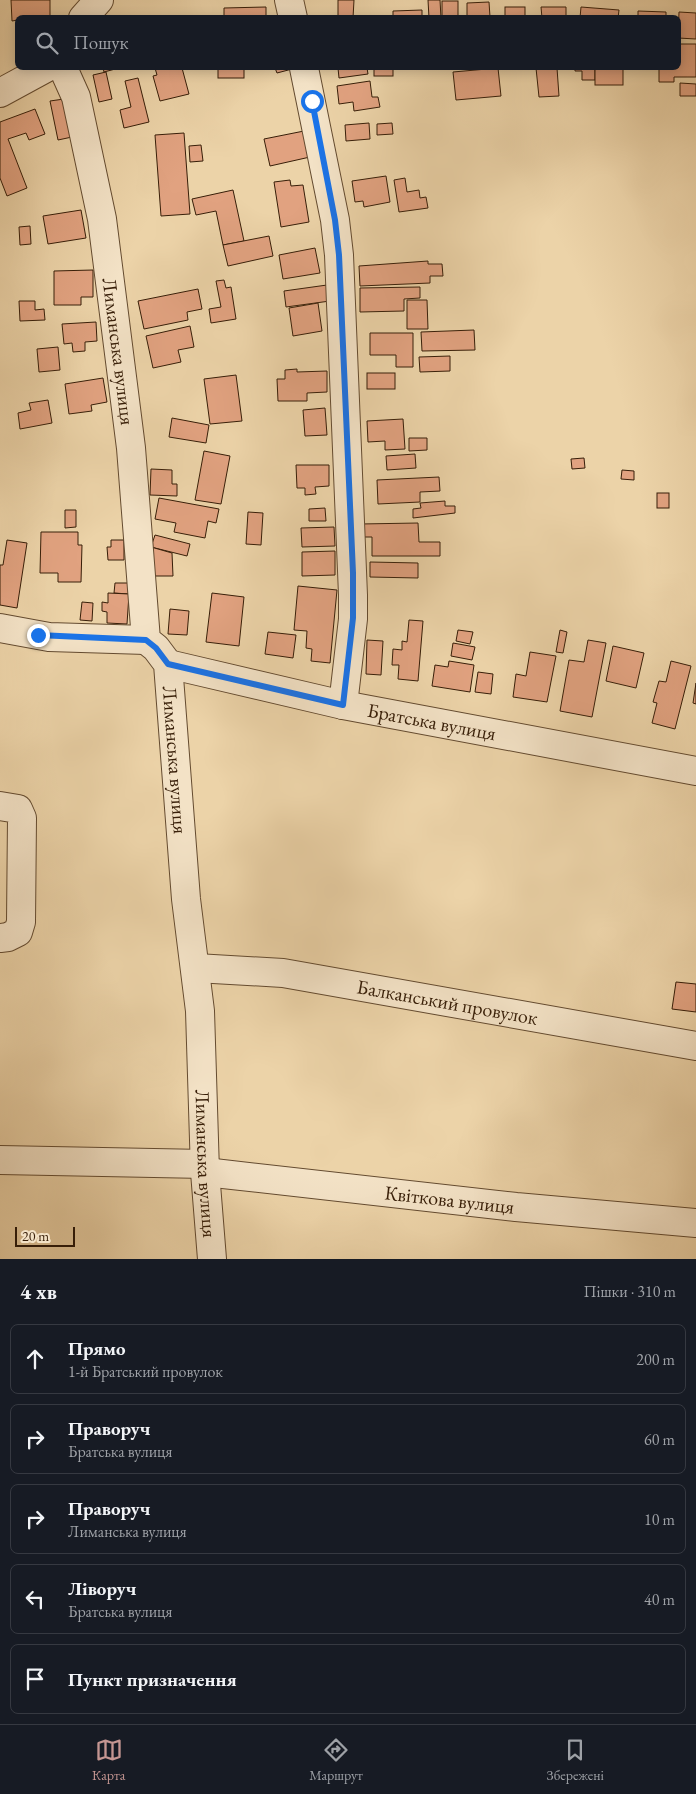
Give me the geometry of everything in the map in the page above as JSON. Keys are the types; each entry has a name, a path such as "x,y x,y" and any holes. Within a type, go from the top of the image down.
{"street":[{"path":"86,15 99,0"},
{"path":"289,0 292,15"},
{"path":"0,93 42,70"},
{"name":"Лиманська вулиця","path":"64,70 76,97 102,219 131,448 146,640 156,648 168,664 186,899 196,968 202,1053 205,1168 212,1259"},
{"path":"304,70 335,220 339,255 353,573 353,618 343,705"},
{"path":"0,628 49,637 146,640"},
{"name":"Братська вулиця","path":"168,664 343,705 696,771"},
{"path":"0,806 18,809 22,818 21,922 18,932 8,937 0,938"},
{"name":"Балканський провулок","path":"196,968 283,973 696,1046"},
{"name":"Квіткова вулиця","path":"0,1160 205,1168 506,1206 696,1223"}],"building":[{"path":"11,0 50,0 50,15 15,15 15,20 12,21"},
{"path":"338,0 354,0 353,15 338,15"},
{"path":"428,0 440,0 441,15 429,15"},
{"path":"442,1 458,1 458,15 442,15"},
{"path":"489,2 490,15 467,15 467,3"},
{"path":"266,7 266,15 224,15 224,8"},
{"path":"505,7 525,7 525,15 505,15"},
{"path":"541,7 566,7 566,15 542,15"},
{"path":"581,7 619,10 618,15 580,15"},
{"path":"422,10 422,15 393,15 393,11"},
{"path":"638,11 666,12 666,15 638,15"},
{"path":"679,12 696,13 696,39 681,38 681,15 679,15"},
{"path":"681,44 696,44 696,77 674,77 674,82 659,82 659,70 681,70"},
{"path":"156,70 183,70 189,94 160,101 153,76 157,75"},
{"path":"218,70 244,70 244,78 218,78"},
{"path":"276,70 288,70 277,73"},
{"path":"338,70 367,70 368,74 339,78"},
{"path":"374,70 393,70 393,76 374,76"},
{"path":"498,70 501,96 456,100 453,72"},
{"path":"536,70 557,70 559,96 539,97"},
{"path":"595,70 595,80 582,80 582,71 575,71"},
{"path":"595,70 623,70 623,85 595,85"},
{"path":"106,72 112,99 99,102 93,75"},
{"path":"138,78 149,122 124,128 120,110 131,107 125,81"},
{"path":"370,81 372,97 378,97 380,107 354,111 353,102 339,104 337,86"},
{"path":"680,83 696,84 696,96 680,96"},
{"path":"64,99 72,137 58,140 50,101"},
{"path":"35,109 45,134 29,140 26,133 8,139 27,188 7,196 0,178 0,122"},
{"path":"369,123 370,139 346,141 345,125"},
{"path":"392,123 393,134 377,135 377,124"},
{"path":"304,131 310,157 270,166 264,139"},
{"path":"184,133 190,214 161,216 155,135"},
{"path":"201,145 203,161 190,162 189,146"},
{"path":"386,176 390,202 364,207 363,201 355,202 352,181"},
{"path":"405,178 407,192 419,190 420,198 426,197 428,208 399,212 394,180"},
{"path":"290,180 291,186 303,185 309,222 281,227 274,182"},
{"path":"233,190 244,241 223,245 216,211 196,215 192,199"},
{"path":"81,210 86,238 48,244 43,216"},
{"path":"30,226 31,244 20,245 19,227"},
{"path":"269,236 273,256 228,266 223,245"},
{"path":"315,248 320,273 283,279 279,255"},
{"path":"428,261 428,264 442,264 443,276 430,276 430,283 360,286 359,266"},
{"path":"93,270 93,297 81,297 81,305 54,305 54,271"},
{"path":"224,280 226,288 231,287 236,319 211,323 209,309 221,307 216,281"},
{"path":"327,285 330,301 286,307 284,291"},
{"path":"420,287 420,298 404,299 404,311 360,312 360,288"},
{"path":"198,289 202,309 187,312 188,320 144,329 138,301"},
{"path":"407,300 427,300 428,329 407,329"},
{"path":"19,301 35,301 35,310 44,309 45,320 20,321"},
{"path":"318,303 322,331 293,336 289,308"},
{"path":"96,322 97,341 85,342 85,351 73,352 72,343 64,344 62,324"},
{"path":"190,326 194,347 178,350 181,362 153,368 146,336"},
{"path":"474,330 475,350 422,351 421,332"},
{"path":"370,333 413,333 413,367 396,367 396,355 370,355"},
{"path":"58,347 60,370 39,372 37,349"},
{"path":"450,356 450,371 420,372 419,357"},
{"path":"297,369 297,372 327,371 327,392 307,393 307,401 278,401 277,379 285,379 285,370"},
{"path":"367,373 395,373 395,389 367,389"},
{"path":"236,375 242,421 210,424 204,379"},
{"path":"103,378 107,402 91,405 92,411 69,414 65,384"},
{"path":"48,400 52,423 20,429 18,413 31,410 29,403"},
{"path":"325,408 327,435 305,436 303,410"},
{"path":"172,418 209,425 206,443 169,437"},
{"path":"403,419 405,449 385,450 385,441 368,442 367,421"},
{"path":"409,438 427,438 427,450 409,451"},
{"path":"204,451 230,456 221,504 195,500"},
{"path":"415,454 416,468 387,470 386,456"},
{"path":"584,458 585,468 572,469 571,459"},
{"path":"296,465 329,465 329,486 315,487 316,494 305,495 305,488 297,488"},
{"path":"151,469 172,470 172,484 177,484 177,496 150,495"},
{"path":"622,470 634,471 634,480 621,479"},
{"path":"439,477 440,491 420,492 420,502 378,504 377,480"},
{"path":"657,493 669,493 669,508 657,508"},
{"path":"159,498 219,509 216,523 208,521 205,538 174,532 176,523 155,519"},
{"path":"445,501 445,506 455,506 455,513 413,518 413,509 421,508 420,503"},
{"path":"325,508 326,521 309,521 309,509"},
{"path":"65,510 76,510 76,527 65,528"},
{"path":"248,512 263,513 261,545 246,544"},
{"path":"418,523 419,542 440,542 440,556 372,556 372,537 360,537 360,524"},
{"path":"334,527 335,546 302,547 301,528"},
{"path":"41,532 78,532 78,545 82,545 81,582 58,582 58,573 40,573"},
{"path":"155,535 190,544 187,556 151,547"},
{"path":"7,540 27,543 17,608 0,605 0,565 3,565"},
{"path":"111,540 124,540 124,560 108,560 107,547 111,547"},
{"path":"151,547 172,553 173,576 152,576"},
{"path":"335,551 335,575 302,576 302,552"},
{"path":"370,562 418,563 418,578 370,577"},
{"path":"115,583 130,583 129,594 114,593"},
{"path":"298,586 337,590 330,663 311,661 312,649 306,648 307,631 294,630"},
{"path":"108,593 129,594 127,624 107,623 107,612 102,611 102,602 108,603"},
{"path":"212,593 244,597 239,646 206,642"},
{"path":"82,602 93,603 92,621 80,620"},
{"path":"170,609 189,611 187,635 168,634"},
{"path":"409,620 423,621 418,681 398,679 399,665 392,665 393,649 402,650 402,641 407,642"},
{"path":"458,630 473,632 470,644 456,641"},
{"path":"560,630 567,632 563,653 556,652"},
{"path":"268,632 296,635 293,658 265,654"},
{"path":"367,640 383,641 381,675 366,674"},
{"path":"588,640 606,643 592,717 560,711 569,660 584,662"},
{"path":"453,643 475,647 472,660 451,656"},
{"path":"613,646 644,653 636,688 606,681"},
{"path":"530,652 556,656 547,702 513,697 516,674 526,676"},
{"path":"449,661 474,665 470,692 432,686 435,665 448,667"},
{"path":"671,661 691,666 675,729 652,723 657,703 653,702 659,681 666,682"},
{"path":"478,672 493,674 491,694 475,692"},
{"path":"696,683 696,704 693,703"},
{"path":"676,982 696,984 696,1012 672,1009"}],"route":[{"path":"38,635 146,640 163,655 168,664 343,705 353,618 353,573 339,255 335,220 312,101"}]}
